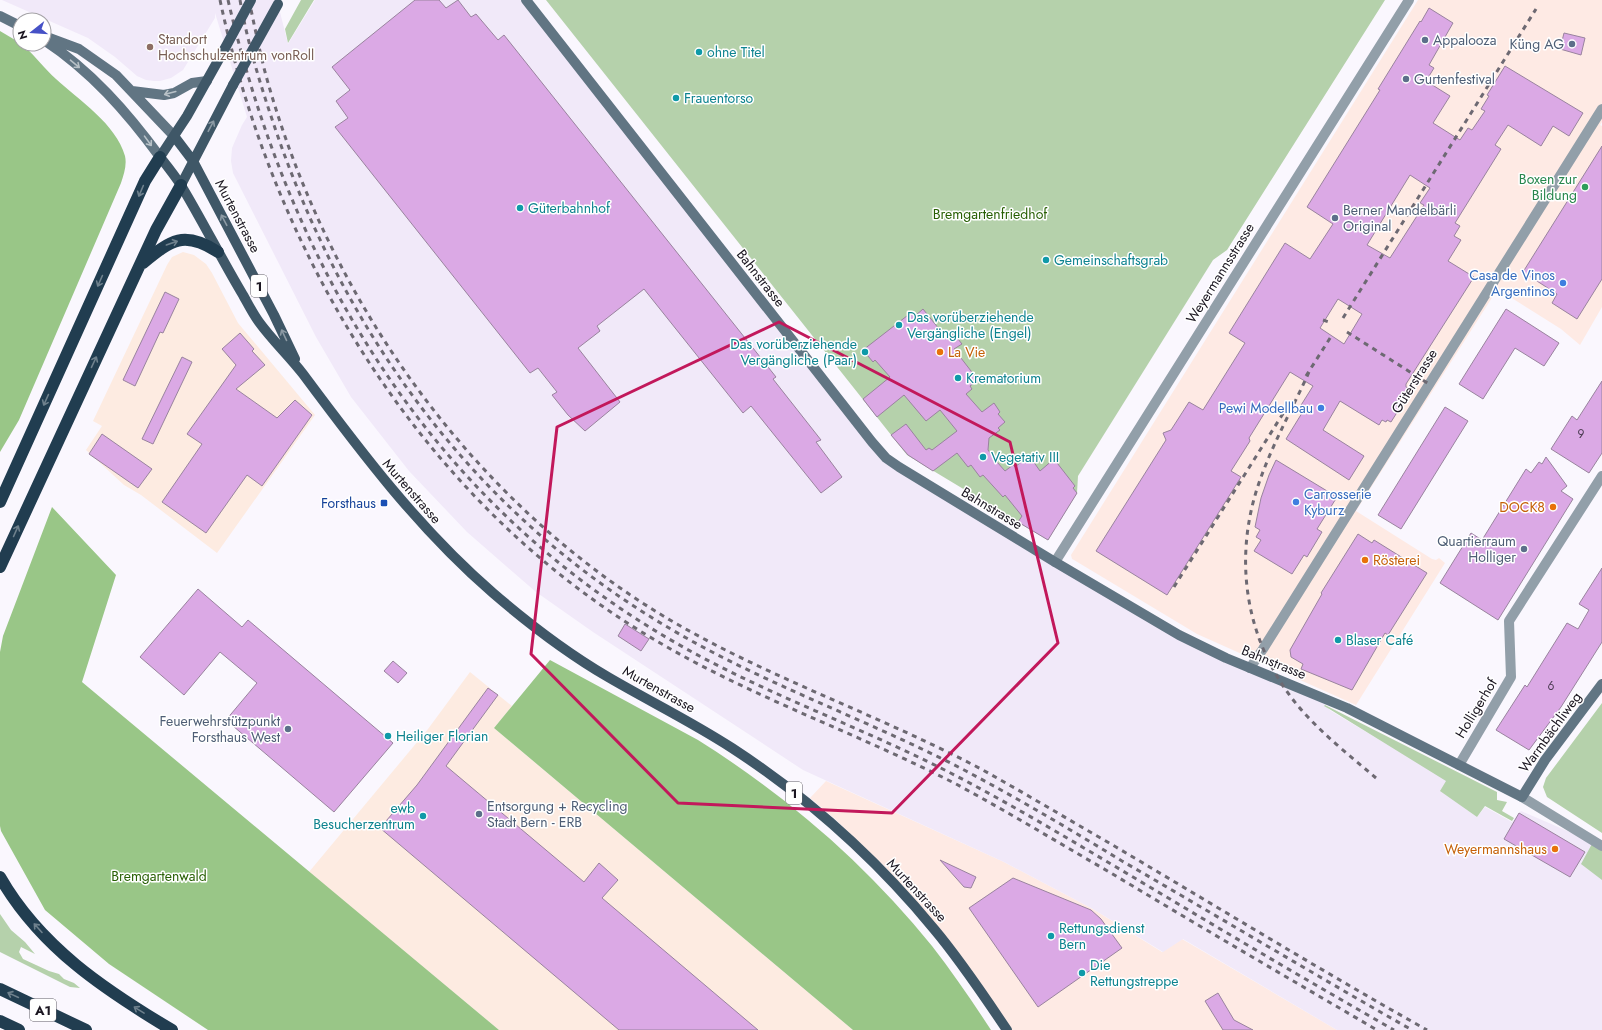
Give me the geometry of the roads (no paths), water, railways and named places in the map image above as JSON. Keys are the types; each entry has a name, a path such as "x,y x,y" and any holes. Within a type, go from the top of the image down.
{"highway":[{"path":"0,502 145,182 160,157"},
{"path":"0,567 156,230 181,185"},
{"path":"140,265 164,246 183,240 201,242 218,252"},
{"path":"0,877 22,910 61,952 106,989 172,1030"},
{"name":"A1","path":"0,989 86,1030"},
{"name":"A1","path":"0,1021 19,1030"}],"main road":[{"path":"160,157 207,81 251,0"},
{"path":"181,185 233,85 279,2"},
{"name":"Murtenstrasse","path":"174,136 193,161 274,315 300,371"},
{"name":"Murtenstrasse","path":"160,157 181,185 259,322 300,371 392,490 446,551 494,594 545,635 569,652 608,677 729,746 780,782 826,820 886,876 933,927 972,979 1006,1030"}],"street":[{"name":"Bahnstrasse","path":"526,0 878,450 886,458 1055,562 1179,635 1210,651 1347,708 1522,797 1602,846"},
{"name":"Weyermannsstrasse","path":"1055,562 1409,0"},
{"path":"0,16 12,22"},
{"path":"52,39 79,48 116,75 174,136"},
{"path":"52,46 74,62 112,97 136,125 160,157"},
{"path":"132,91 164,95 174,93 192,83 207,81"},
{"name":"Güterstrasse","path":"1250,668 1602,110"},
{"name":"Holligerhof","path":"1459,765 1511,677 1509,621 1602,476"},
{"name":"Warmbächliweg","path":"1522,797 1544,760 1602,684"}],"railway":[{"path":"220,0 245,96 279,190 321,280 372,366 430,446 497,519 572,584 655,640 691,660 766,697 881,748 956,784 1111,873 1377,1030"},
{"path":"228,0 256,101 291,197 334,288 386,374 446,453 516,525 595,590 683,647 788,699 929,762 985,791 1049,827 1394,1030"},
{"path":"240,0 256,68 277,134 306,209 341,281 381,350 427,414 478,474 534,530 596,580 664,625 700,646 776,683 891,734 966,771 1045,815 1412,1030"},
{"path":"249,0 265,72 292,155 326,235 367,312 415,385 470,453 530,516 597,571 670,620 746,660 942,749 981,769 1427,1030"},
{"path":"1343,318 1536,9"},
{"path":"1323,320 1329,322"},
{"path":"1347,332 1429,384"},
{"path":"1306,376 1332,335"},
{"path":"1309,372 1274,446 1256,492 1249,519 1246,547 1246,574 1249,601 1256,628 1265,653 1278,678 1294,701 1323,732 1376,778"},
{"path":"1174,587 1284,412"}],"place":[{"name":"Appalooza","path":"1425,40"},
{"name":"Küng AG","path":"1572,44"},
{"name":"Standort Hochschulzentrum vonRoll","path":"150,47"},
{"name":"ohne Titel","path":"699,52"},
{"name":"Gurtenfestival","path":"1406,79"},
{"name":"Frauentorso","path":"676,98"},
{"name":"Boxen zur Bildung","path":"1585,187"},
{"name":"Güterbahnhof","path":"520,208"},
{"name":"Berner Mandelbärli Original","path":"1335,218"},
{"name":"Gemeinschaftsgrab","path":"1046,260"},
{"name":"Casa de Vinos Argentinos","path":"1563,283"},
{"name":"Das vorüberziehende Vergängliche (Engel)","path":"899,325"},
{"name":"Das vorüberziehende Vergängliche (Paar)","path":"865,352"},
{"name":"La Vie","path":"940,352"},
{"name":"Krematorium","path":"958,378"},
{"name":"Pewi Modellbau","path":"1321,408"},
{"name":"Vegetativ III","path":"983,457"},
{"name":"Carrosserie Kyburz","path":"1296,502"},
{"name":"Forsthaus","path":"384,503"},
{"name":"DOCK8","path":"1553,507"},
{"name":"Quartierraum Holliger","path":"1524,549"},
{"name":"Rösterei","path":"1365,560"},
{"name":"Blaser Café","path":"1338,640"},
{"name":"Feuerwehrstützpunkt Forsthaus West","path":"288,729"},
{"name":"Heiliger Florian","path":"388,736"},
{"name":"Entsorgung + Recycling Stadt Bern - ERB","path":"479,814"},
{"name":"ewb Besucherzentrum","path":"423,816"},
{"name":"Weyermannshaus","path":"1555,849"},
{"name":"Rettungsdienst Bern","path":"1051,936"},
{"name":"Die Rettungstreppe","path":"1082,973"}],"park label":[{"name":"Bremgartenfriedhof","path":"990,214"},
{"name":"Bremgartenwald","path":"159,876"}]}
